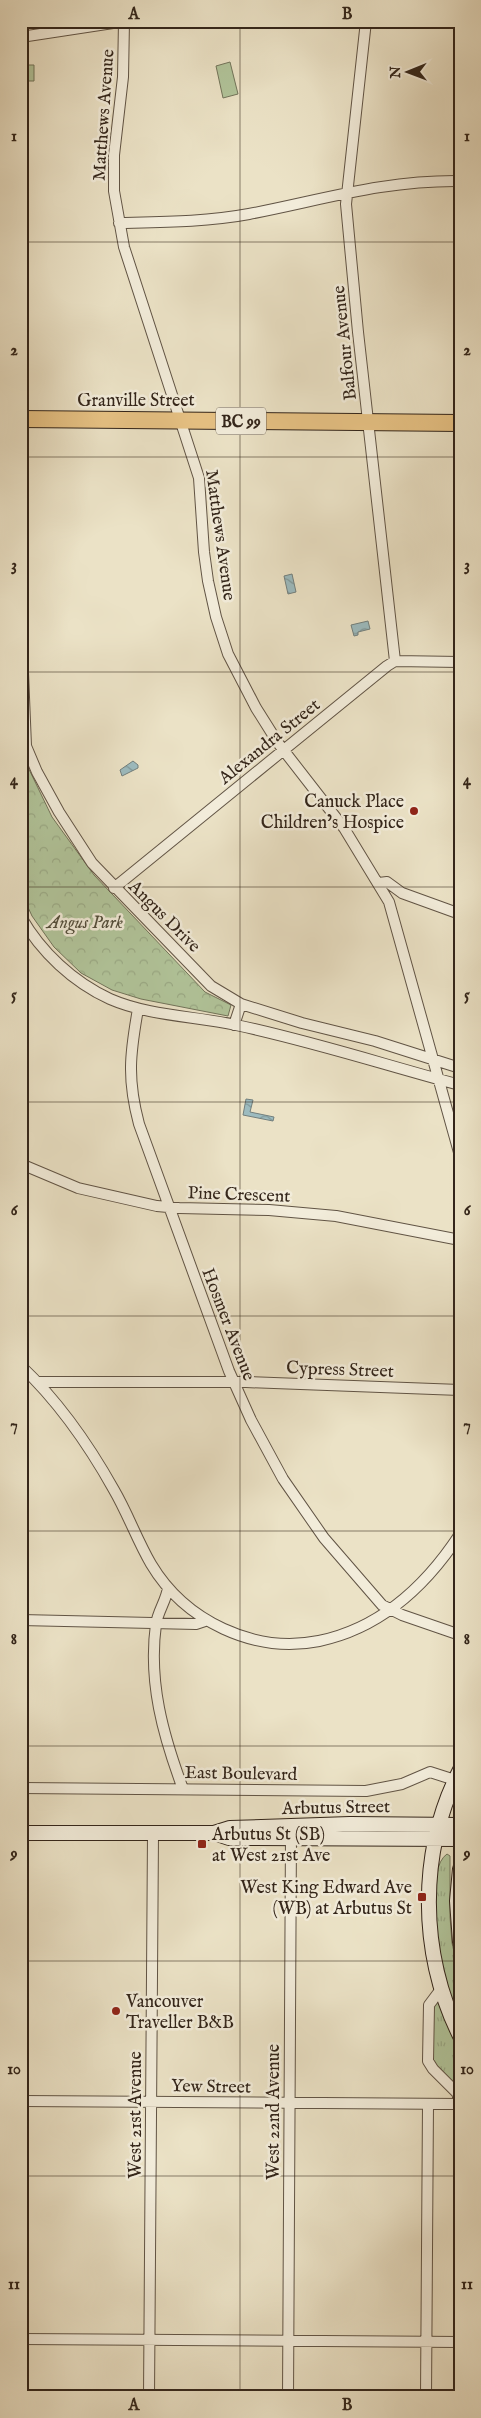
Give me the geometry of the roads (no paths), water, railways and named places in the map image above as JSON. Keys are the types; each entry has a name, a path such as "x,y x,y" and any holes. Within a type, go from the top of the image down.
{"highway":[{"name":"Granville Street","path":"21,419 460,423"}],"main road":[{"path":"457,1775 436,1839 431,1865 428,1906 432,1945 442,1989 460,2036"},
{"name":"Arbutus Street","path":"21,1832 214,1833 229,1838 440,1824 460,1825"},
{"name":"Arbutus Street","path":"291,1833 460,1839"},
{"path":"460,1868 457,1901 460,1942"}],"street":[{"path":"21,37 124,21"},
{"name":"Matthews Avenue","path":"124,21 123,77 114,155 114,191 124,247 182,420 199,478 204,552 216,617 228,654 256,708 284,751 344,828 389,902 460,1156"},
{"name":"Balfour Avenue","path":"366,21 346,204 358,332 395,661"},
{"path":"119,223 182,221 247,214 347,192 400,183 460,181"},
{"name":"Angus Drive","path":"21,624 24,746 59,812 92,863 114,888 211,986 241,1004 302,1023 375,1041 460,1068"},
{"path":"395,661 460,662"},
{"name":"Alexandra Street","path":"114,888 395,661"},
{"path":"379,883 387,882 402,893 460,914"},
{"path":"21,918 41,946 62,967 108,998 138,1009 234,1025 375,1060 460,1085"},
{"path":"234,1025 241,1004"},
{"name":"Hosmer Avenue","path":"138,1009 130,1068 132,1096 168,1207 233,1382 283,1479 336,1552 382,1605 391,1610"},
{"name":"Pine Crescent","path":"21,1164 78,1188 117,1198 168,1207 269,1210 336,1216 460,1240"},
{"path":"21,1366 38,1382 74,1429 114,1489 152,1565 168,1588 205,1621 239,1635 256,1640 309,1643 343,1636 380,1618 391,1610 424,1581 446,1555 460,1534"},
{"name":"Cypress Street","path":"38,1382 233,1382 460,1390"},
{"path":"168,1588 156,1623 154,1664 156,1695 165,1737 183,1789"},
{"path":"391,1610 460,1635"},
{"path":"21,1620 196,1624 205,1621"},
{"name":"East Boulevard","path":"21,1788 366,1791 402,1784 430,1772 457,1775"},
{"name":"West 22nd Avenue","path":"288,2397 291,1833"},
{"name":"West 21st Avenue","path":"149,2397 153,1834"},
{"path":"442,1989 433,1998 428,2014 428,2061 433,2069 457,2093 460,2104"},
{"name":"Yew Street","path":"21,2101 460,2104"},
{"path":"426,2397 428,2104"},
{"path":"21,2339 460,2342"}],"water":[{"path":"292,574 296,592 288,594 284,576"},
{"path":"368,621 370,629 358,632 358,635 354,636 351,625"},
{"path":"133,761 138,765 138,768 122,776 120,770"},
{"path":"246,1099 253,1100 250,1112 274,1117 273,1121 243,1115"}],"place":[{"name":"Canuck Place Children’s Hospice","path":"414,811"},
{"name":"Arbutus St (SB) at West 21st Ave","path":"202,1844"},
{"name":"West King Edward Ave (WB) at Arbutus St","path":"422,1897"},
{"name":"Vancouver Traveller B&B","path":"116,2011"}],"park label":[{"name":"Angus Park","path":"85,922"}]}
